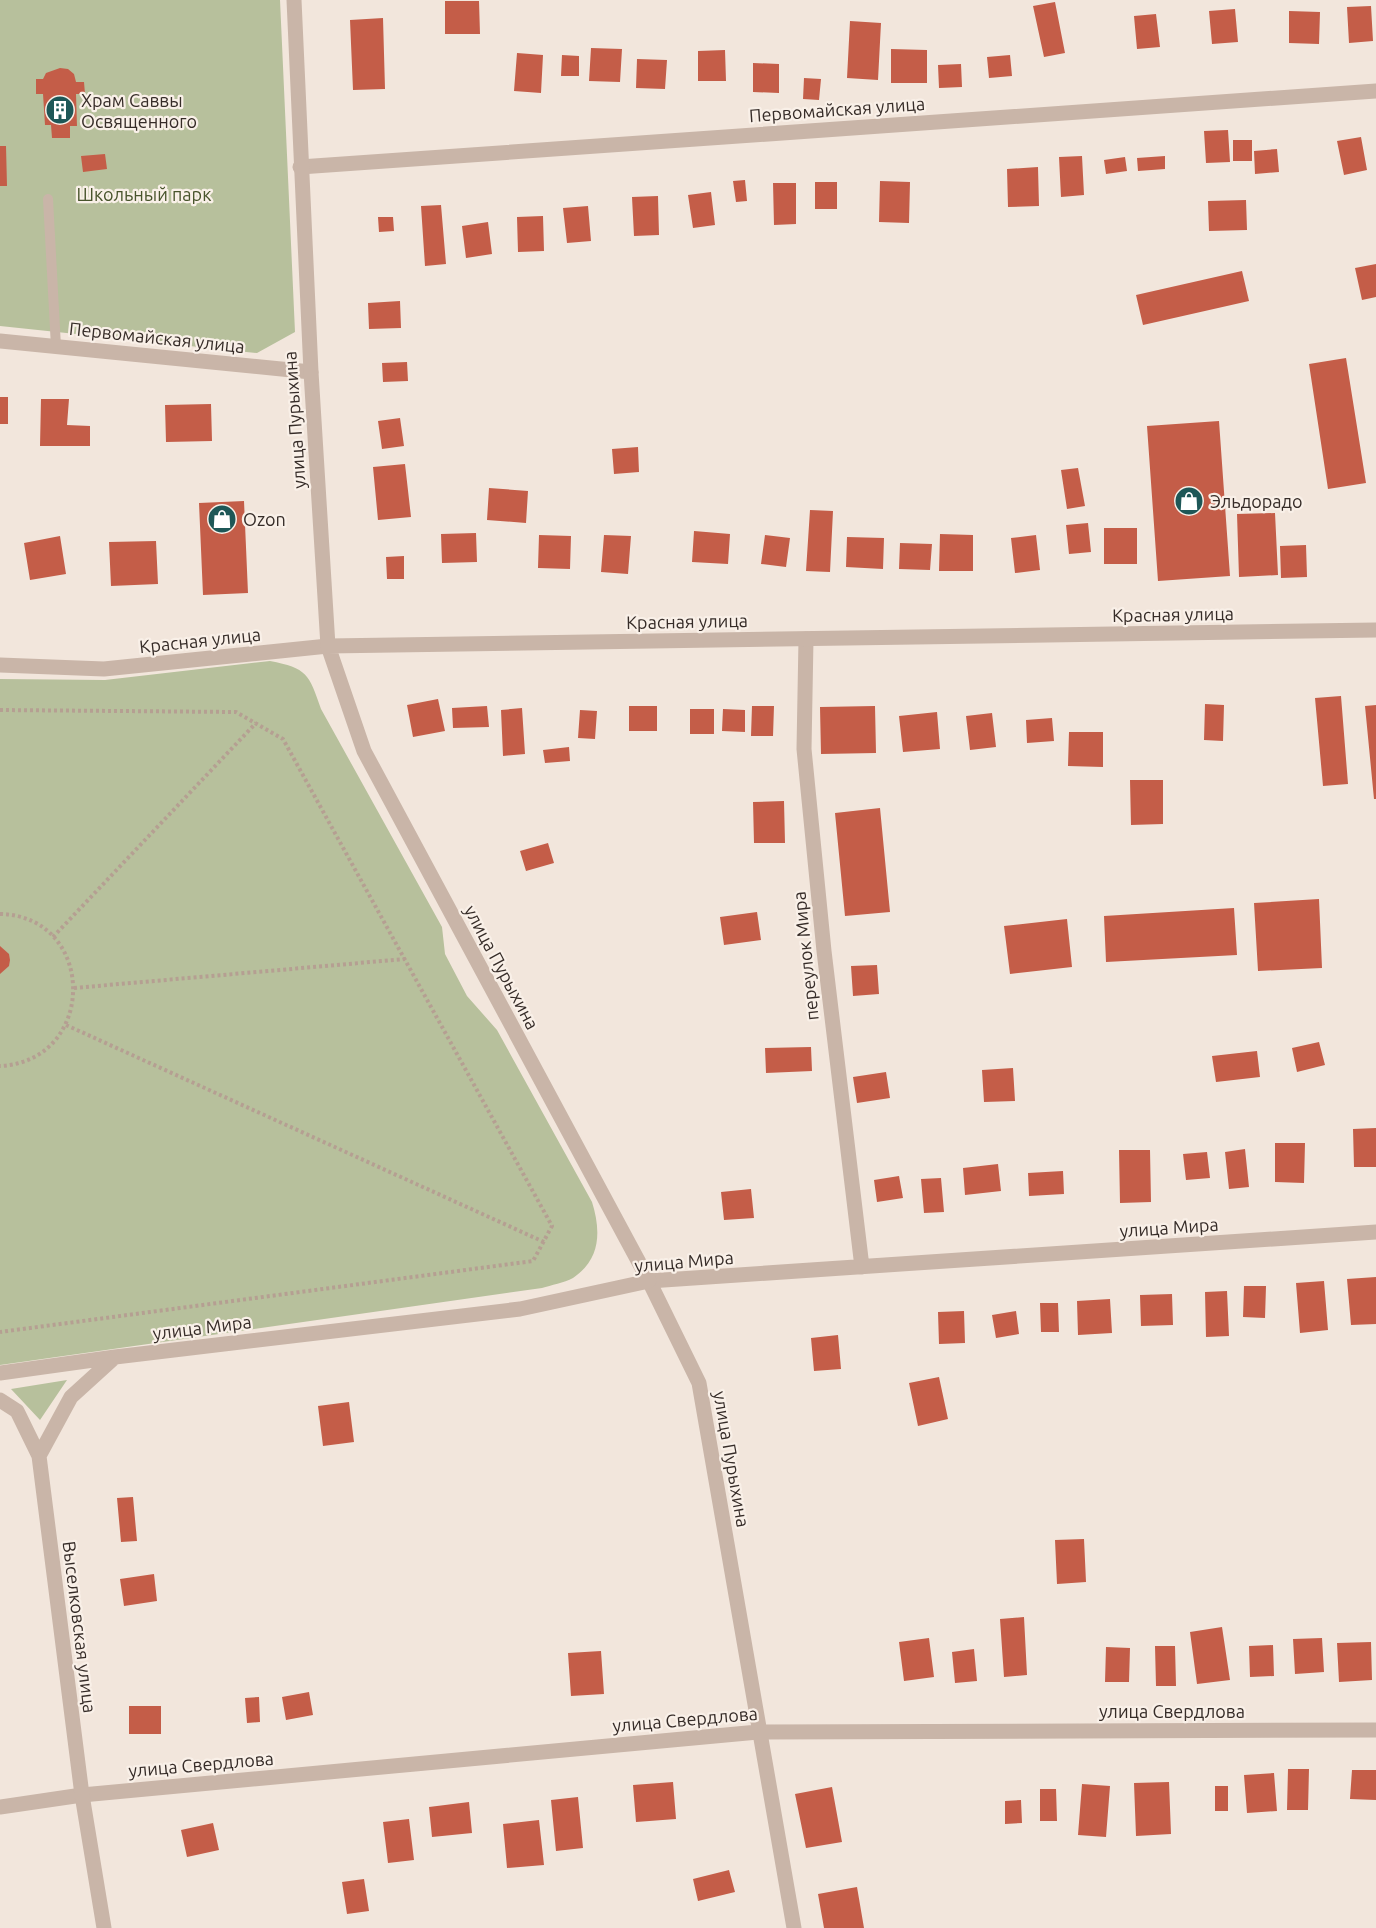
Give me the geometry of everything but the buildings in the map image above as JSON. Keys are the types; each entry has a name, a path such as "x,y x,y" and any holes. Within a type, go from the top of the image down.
{"street":[{"name":"улица Пурыхина","path":"294,0 310,372 328,646 364,751 649,1281 699,1383 758,1732 794,1928"},
{"name":"Первомайская улица","path":"300,167 1376,91"},
{"name":"Первомайская улица","path":"0,341 310,372"},
{"name":"Красная улица","path":"0,665 104,669 328,646 1376,630"},
{"name":"переулок Мира","path":"806,639 804,749 824,951 862,1267"},
{"name":"улица Мира","path":"0,1373 115,1357 520,1309 649,1281 1376,1232"},
{"path":"39,1456 71,1397 115,1357"},
{"name":"Выселковская улица","path":"0,1400 18,1411 39,1456 82,1795 104,1928"},
{"name":"улица Свердлова","path":"0,1807 82,1795 758,1732 1376,1730"}],"lane":[{"path":"48,199 56,347"}],"path":[{"path":"0,710 236,712 282,739 552,1226 533,1261 0,1332"},
{"path":"53,937 256,723"},
{"path":"0,914 24,918 40,926 53,937 70,964 74,988 72,1010 56,1040 44,1052 28,1061 11,1066 0,1066"},
{"path":"74,988 405,959"},
{"path":"66,1024 544,1242"}],"green space":[{"name":"Школьный парк","path":"0,0 280,0 295,332 257,353 0,326"},
{"path":"270,661 299,670 309,680 321,709 442,927 445,954 467,996 497,1030 592,1202 597,1223 594,1253 589,1262 573,1278 542,1288 0,1365 0,679 105,680"},
{"path":"67,1380 40,1420 11,1389"}],"place":[{"name":"Храм Саввы Освященного","path":"60,110"},
{"name":"Эльдорадо","path":"1189,501"},
{"name":"Ozon","path":"222,519"}]}
